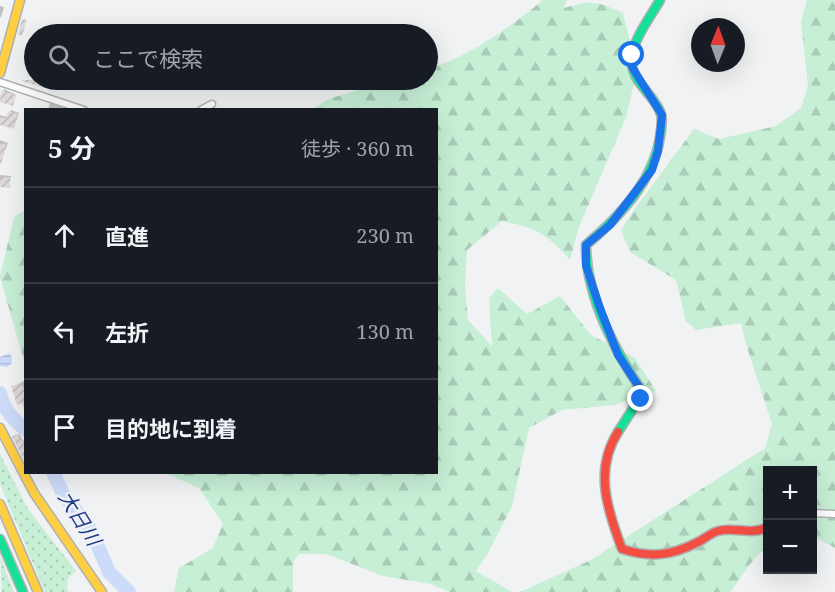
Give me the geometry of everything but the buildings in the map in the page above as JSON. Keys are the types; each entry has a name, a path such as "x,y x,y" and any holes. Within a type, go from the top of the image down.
{"main road":[{"path":"0,73 20,0"},
{"path":"660,0 632,55 632,67 662,115 658,151 652,170 610,225 586,245 586,266 610,336 618,355 643,393 606,455 604,475 616,534 622,549 636,554 659,556 675,554 719,531 759,533 763,530"},
{"path":"0,428 13,459 71,550 102,592"},
{"path":"0,504 38,592"},
{"path":"0,539 23,592"}],"street":[{"path":"0,82 78,108"},
{"path":"205,108 212,104"},
{"path":"817,513 835,514"},
{"path":"95,582 96,592"}],"green space":[{"path":"543,0 567,0 564,8 594,3 623,13 632,50 634,83 626,117 579,227 570,260 540,233 524,226 502,221 467,250 465,287 468,320 492,346 489,298 498,288 527,314 560,296 591,335 635,358 656,391 614,405 562,410 529,428 512,506 476,571 512,592 449,592 431,584 383,576 326,554 299,554 293,562 293,592 174,592 179,568 213,548 223,524 199,488 167,474 438,474 438,108 314,108 328,99 359,90 438,90 438,66 474,49"},
{"path":"807,0 835,0 835,548 817,538 817,466 763,466 763,551 754,559 730,592 520,592 591,560 765,448 772,424 741,323 696,330 686,321 676,280 630,252 621,230 694,129 719,139 776,126 801,108 808,86 801,22"},
{"path":"24,211 24,361 0,277 14,217"},
{"path":"0,454 28,509 76,571 68,578 69,592 45,592 0,484"},
{"path":"0,556 14,592 2,592"}],"water":[{"path":"10,353 12,363 7,367 0,366 0,357"}],"waterway":[{"name":"大日川","path":"0,393 9,414 24,428"},
{"name":"大日川","path":"54,474 63,494 90,528 109,572 129,592"}],"traffic: fast":[{"path":"618,432 643,393 604,323 591,284 586,245 633,197 650,169 656,153 660,137 661,114 636,76 632,62 638,38 660,0"},
{"path":"0,539 23,592"}],"traffic: slow":[{"path":"0,73 20,0"},
{"path":"0,428 24,474"},
{"path":"24,474 34,493 102,592"},
{"path":"0,504 38,592"}],"traffic: jam":[{"path":"618,432 606,461 605,490 622,549 642,554 669,553 688,547 718,531 763,530"}],"route":[{"path":"632,55 632,67 662,115 658,151 652,170 610,225 586,245 586,266 618,355 643,393 641,399"}]}
